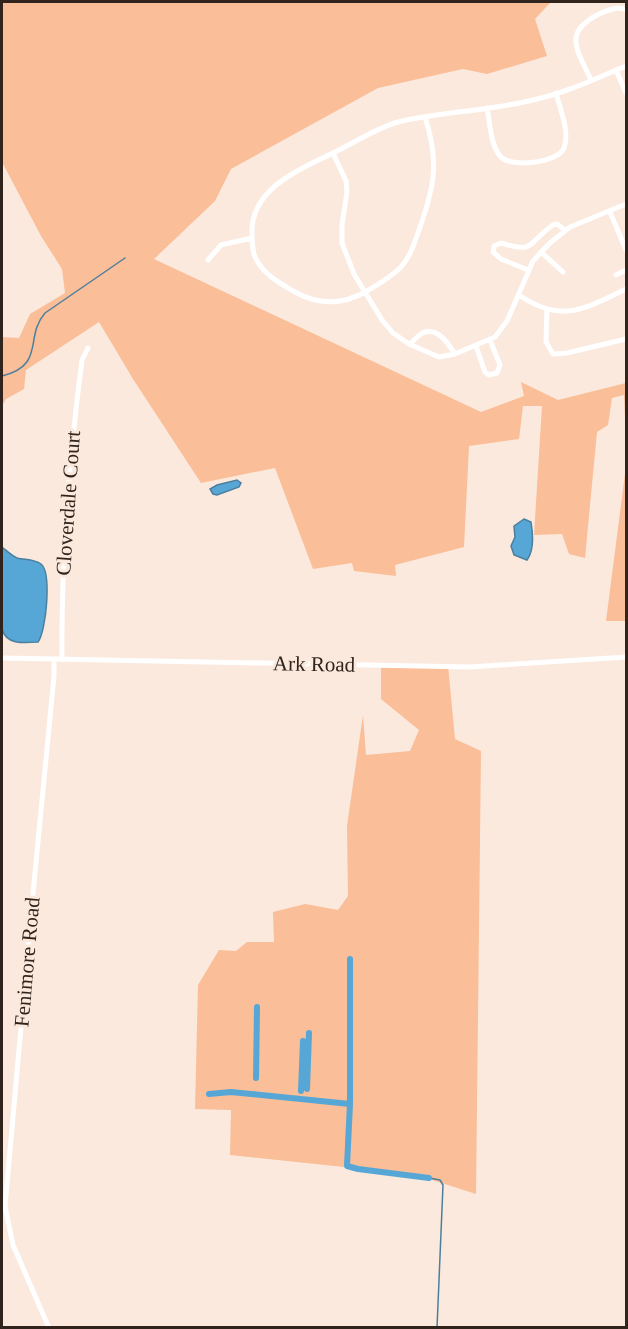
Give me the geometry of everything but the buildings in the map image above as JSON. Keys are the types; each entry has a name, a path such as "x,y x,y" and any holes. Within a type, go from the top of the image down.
{"street":[{"path":"591,80 577,47 575,38 578,31 586,22 602,13 618,8 627,10"},
{"path":"425,117 430,133 434,165 433,184 429,203 408,259 395,273 351,300 320,303 299,295 276,281 265,271 255,256 252,238 255,211 270,190 290,176 386,126 425,117 524,102 556,93 627,66"},
{"path":"616,70 627,93"},
{"path":"487,108 494,142 503,159 517,163 549,159 557,157 562,152 566,140 556,93"},
{"path":"333,153 347,186 342,243 352,270 389,329 409,344 439,357 455,354 490,340 504,327 528,270 541,252 565,230 627,204"},
{"path":"610,212 627,250"},
{"path":"528,270 497,257 494,246 501,243 525,248 553,225 557,224 565,230"},
{"path":"208,260 221,245 252,238"},
{"path":"541,252 563,272"},
{"path":"616,275 627,270"},
{"path":"519,295 547,310 563,312 579,309 627,289"},
{"path":"547,310 546,342 553,354 627,339"},
{"path":"409,344 423,332 430,332 445,339 455,354"},
{"path":"476,346 485,372 489,375 497,374 500,365 490,340"},
{"name":"Cloverdale Court","path":"62,660 62,599 68,486 82,360 88,348"},
{"name":"Ark Road","path":"2,658 469,667 627,657"},
{"name":"Fenimore Road","path":"49,1328 13,1245 5,1206 54,659"}],"shaded area":[{"path":"2,2 551,2 535,19 547,56 487,74 463,69 378,88 231,169 215,201 154,259 481,412 524,396 521,382 558,400 626,383 626,443 624,395 612,398 608,425 597,432 585,558 569,554 562,534 534,535 542,406 523,406 519,439 469,446 464,547 395,565 396,576 354,571 352,563 313,569 275,468 201,483 99,322 26,370 24,389 6,399 2,406 2,337 19,338 30,314 65,293 62,269 41,236 2,162"},
{"path":"626,466 626,621 606,621"},
{"path":"381,664 448,665 455,739 481,751 476,1194 429,1179 230,1155 231,1110 195,1109 198,985 219,950 236,951 247,942 274,942 273,912 305,904 338,910 348,896 347,826 363,715 366,755 410,751 419,730 381,699"}],"water":[{"path":"237,480 241,483 239,487 217,495 213,494 210,489 217,485"},
{"path":"524,519 531,522 532,532 532,547 527,560 514,555 511,546 515,537 514,526"},
{"path":"2,547 17,558 38,562 44,570 47,603 38,642 22,643 11,640 7,638 2,629"}],"waterway":[{"path":"2,376 16,371 29,358 39,322 45,313 125,258"},
{"path":"350,959 350,1104 347,1166 429,1178"},
{"path":"256,1078 257,1007"},
{"path":"307,1089 309,1033"},
{"path":"301,1091 303,1041"},
{"path":"209,1094 231,1092 350,1104"},
{"path":"429,1178 440,1180 443,1185 437,1328"}]}
